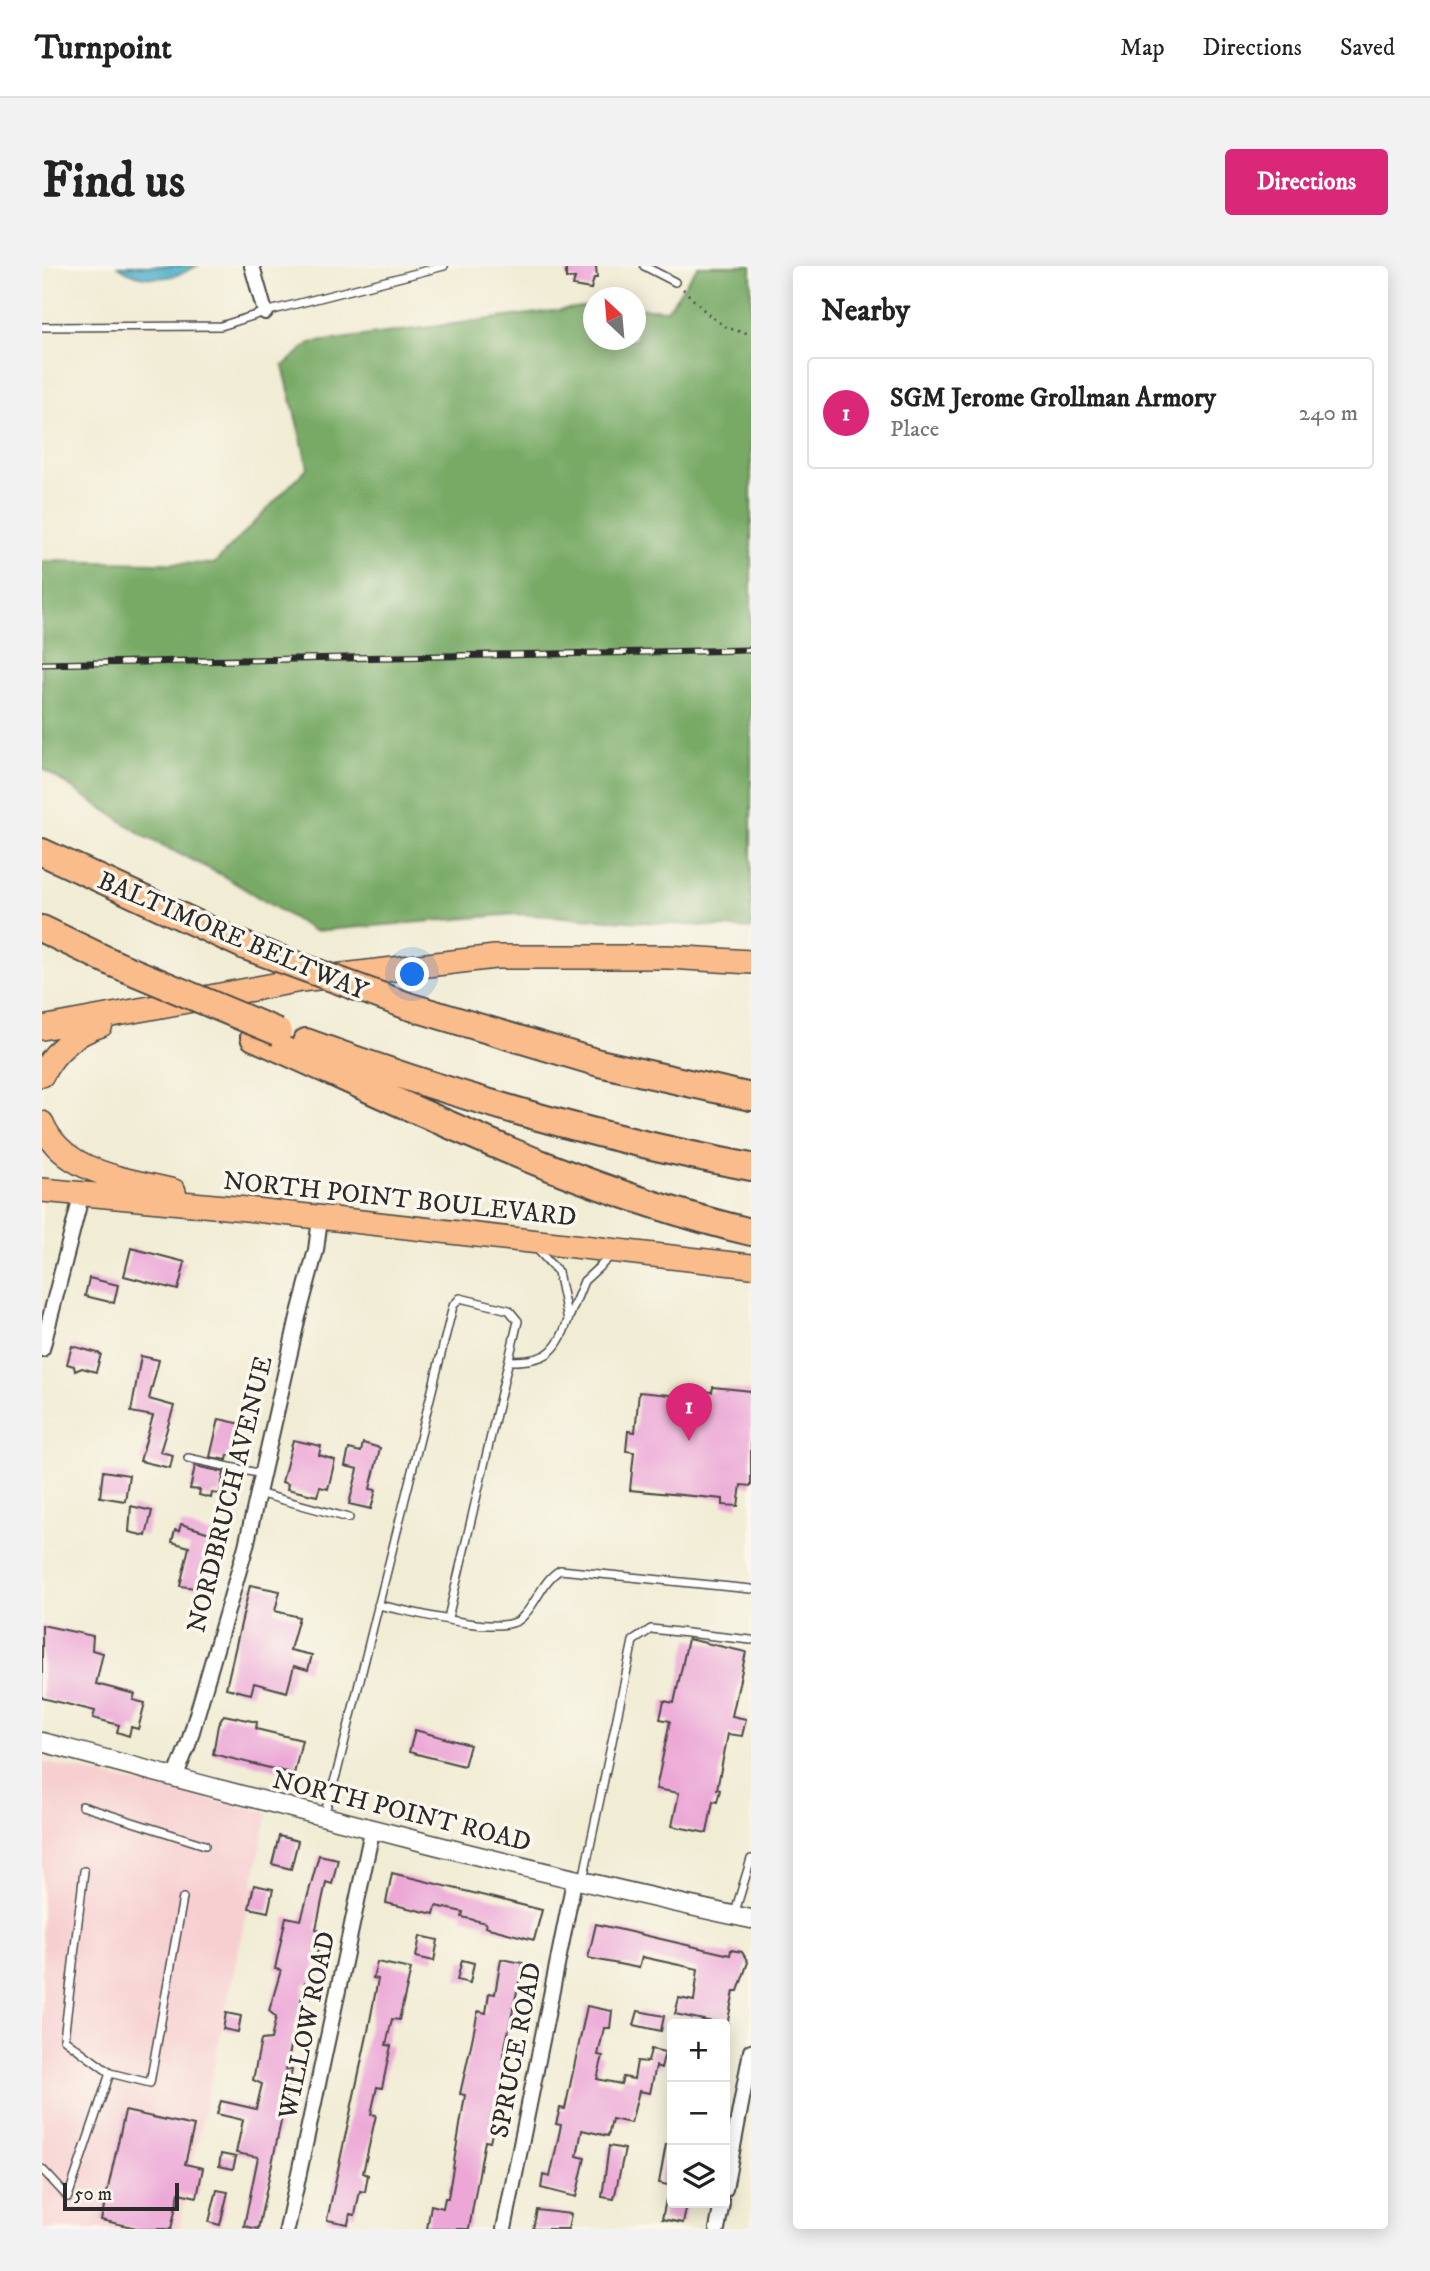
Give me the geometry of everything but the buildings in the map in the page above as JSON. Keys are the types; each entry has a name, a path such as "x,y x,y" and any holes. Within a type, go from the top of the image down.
{"highway":[{"name":"BALTIMORE BELTWAY","path":"42,850 76,869 245,946 408,1006 599,1063 751,1097"},
{"path":"42,929 556,1169 673,1211 751,1232"},
{"path":"408,1006 603,1052 751,1080"},
{"path":"266,1034 590,1132 751,1167"}],"main road":[{"path":"42,1028 137,1013 300,980 495,957 668,957 751,962"},
{"path":"42,1076 56,1054 86,1030 137,1013"},
{"path":"42,1124 56,1146 80,1164 246,1209"},
{"name":"NORTH POINT BOULEVARD","path":"42,1190 246,1209 751,1266"}],"street":[{"path":"252,266 265,312"},
{"path":"42,1349 82,1193"},
{"name":"NORDBRUCH AVENUE","path":"175,1778 188,1745 246,1546 316,1250 320,1219"},
{"name":"NORTH POINT ROAD","path":"42,1742 322,1819 578,1882 743,1917"},
{"name":"WILLOW ROAD","path":"287,2229 372,1831"},
{"name":"SPRUCE ROAD","path":"504,2229 578,1882"},
{"path":"730,2162 751,2051"},
{"path":"717,2229 721,2208"}],"lane":[{"path":"42,327 221,326 444,266"},
{"path":"644,266 675,282"},
{"path":"529,1240 558,1272 568,1320"},
{"path":"511,1362 534,1361 549,1354 561,1341 584,1281 617,1251"},
{"path":"322,1819 337,1772 453,1306 460,1298 509,1310 515,1314 518,1321 518,1335 448,1618"},
{"path":"188,1458 261,1474"},
{"path":"257,1492 349,1518"},
{"path":"378,1605 486,1625 513,1623 522,1618 552,1575 560,1570 751,1589"},
{"path":"578,1882 633,1641 651,1629 751,1640"},
{"path":"82,1806 205,1845"},
{"path":"743,1917 751,1858"},
{"path":"84,1871 64,2039 110,2073 150,2083 183,1898"},
{"path":"42,2169 68,2197 110,2073"}],"path":[{"path":"675,282 715,321 737,332 751,333"}],"shaded area":[{"path":"42,1762 268,1812 179,2229 42,2229"}],"green space":[{"path":"698,266 751,266 751,929 517,914 314,931 220,874 147,838 42,768 42,561 214,564 308,467 283,366 310,343 583,307 583,350 646,350 646,309 667,310"}],"water":[{"path":"118,266 197,266 177,275 157,278 137,275"}],"railway":[{"path":"42,664 751,650"}],"place":[{"name":"SGM Jerome Grollman Armory","path":"689,1441"}]}
